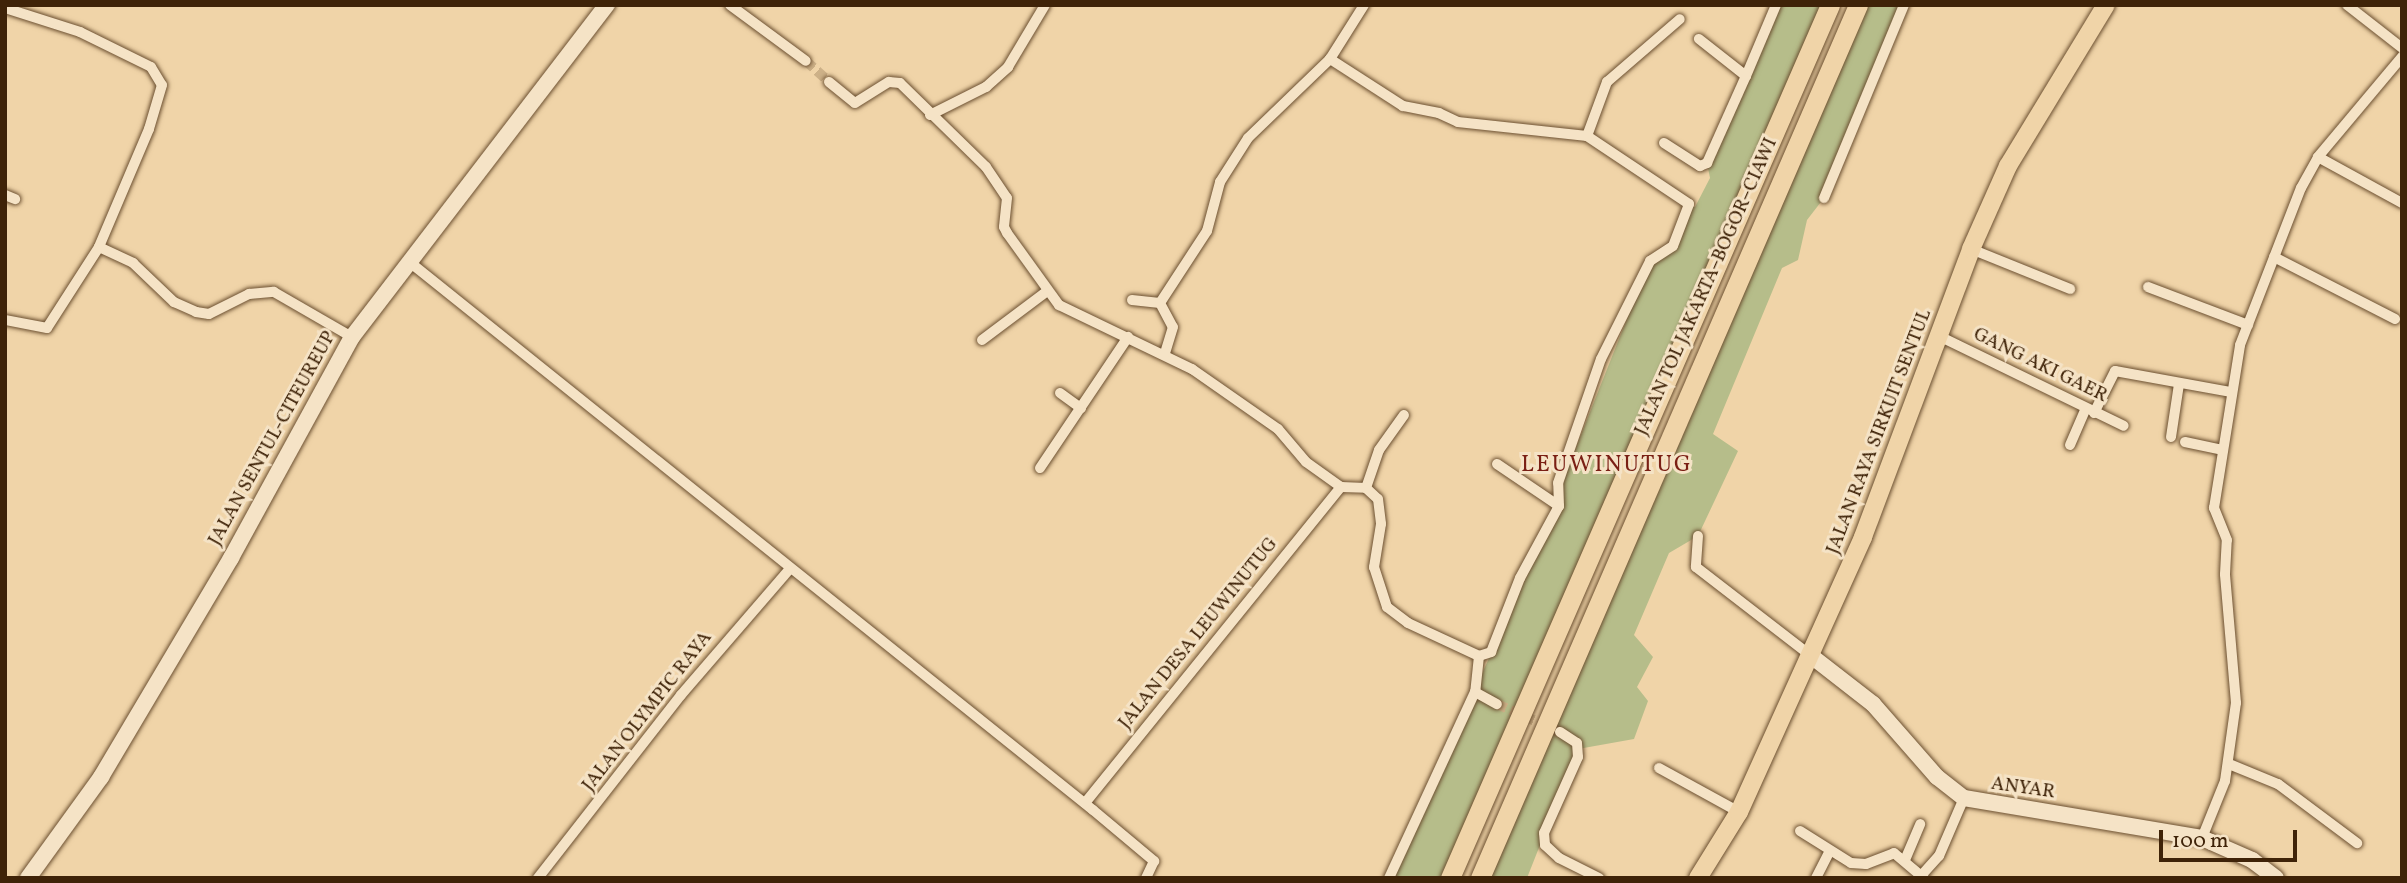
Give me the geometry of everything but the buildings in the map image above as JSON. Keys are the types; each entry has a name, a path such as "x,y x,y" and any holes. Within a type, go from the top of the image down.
{"highway":[{"name":"JALAN TOL JAKARTA–BOGOR–CIAWI","path":"1450,878 1830,5"},
{"name":"JALAN TOL JAKARTA–BOGOR–CIAWI","path":"1480,878 1858,5"}],"main road":[{"name":"JALAN RAYA SIRKUIT SENTUL","path":"1698,878 1739,812 1868,525 1941,337 1971,249 2027,129 2106,5"}],"street":[{"name":"JALAN SENTUL-CITEUREUP","path":"28,878 101,777 231,558 352,337 412,264 607,5"},
{"path":"730,5 806,61"},
{"path":"930,115 986,87 1008,66 1045,5"},
{"path":"1157,304 1208,231 1220,182 1248,138 1329,59 1364,5"},
{"path":"1664,143 1700,166 1707,163 1776,5"},
{"path":"1824,198 1904,5"},
{"path":"2347,5 2402,48"},
{"path":"5,8 80,32 151,67 159,76 162,85 149,129 99,247 47,328 10,322 5,334"},
{"path":"1587,136 1607,82 1680,19"},
{"path":"1699,39 1746,76"},
{"path":"2202,838 2229,764 2237,685 2225,582 2227,540 2214,508 2230,392 2248,325 2296,198 2318,157 2402,57"},
{"path":"829,82 855,103 889,82 900,83 930,115 964,143 997,182 1009,207 1004,227 1046,292 1059,306 1128,337 1149,350 1165,353 1278,429 1306,463 1340,487 1366,488 1375,494 1381,507 1374,567 1387,607 1408,623 1479,656 1491,652 1520,578 1559,506 1558,483 1601,359 1650,261 1673,246 1689,204 1587,136 1458,122 1439,113 1403,106 1329,59"},
{"path":"2318,157 2402,203"},
{"path":"99,247 134,263 174,302 196,313 209,314 248,294 274,292 352,337"},
{"path":"1971,249 2070,289"},
{"path":"2274,257 2395,319"},
{"path":"412,264 789,570 1085,803 1154,861 1146,878"},
{"path":"2148,287 2248,325"},
{"path":"982,340 1046,292"},
{"path":"1132,300 1157,304 1173,327 1165,353"},
{"path":"1040,468 1128,337"},
{"name":"GANG AKI GAER","path":"1941,337 2124,426"},
{"path":"2070,445 2115,371 2230,392"},
{"path":"2171,437 2179,384"},
{"path":"1060,393 1081,408"},
{"path":"1366,488 1379,450 1404,415"},
{"path":"2185,442 2222,450"},
{"path":"1497,464 1559,506"},
{"name":"JALAN DESA LEUWINUTUG","path":"1085,803 1340,487"},
{"path":"1698,536 1696,567 1810,655"},
{"name":"JALAN OLYMPIC RAYA","path":"538,878 681,695 789,570"},
{"name":"ANYAR","path":"1810,655 1873,704 1937,777 1964,799 2202,838 2252,860 2276,878"},
{"path":"1390,878 1475,692 1479,656"},
{"path":"1475,692 1497,704"},
{"path":"1560,732 1577,743 1578,757 1545,833 1545,845 1559,858 1599,878"},
{"path":"2229,764 2278,784 2357,843"},
{"path":"1659,768 1739,812"},
{"path":"1800,831 1851,863 1866,864 1891,853 1905,860 1922,877 1939,856 1964,799"},
{"path":"1905,860 1920,824"},
{"path":"1816,878 1830,851"}],"green space":[{"path":"1777,5 1830,5 1450,878 1388,878 1559,506 1557,495 1650,261 1668,251 1689,204 1695,207 1710,178 1707,163"},
{"path":"1858,5 1904,5 1824,198 1807,220 1798,260 1782,268 1713,434 1738,451 1698,536 1669,553 1634,635 1653,657 1637,687 1648,701 1634,739 1578,749 1527,878 1480,878"}],"tunnel":[{"path":"806,61 829,82"},
{"path":"1497,704 1560,732"}],"district":[{"name":"LEUWINUTUG","path":"1607,465"}]}
